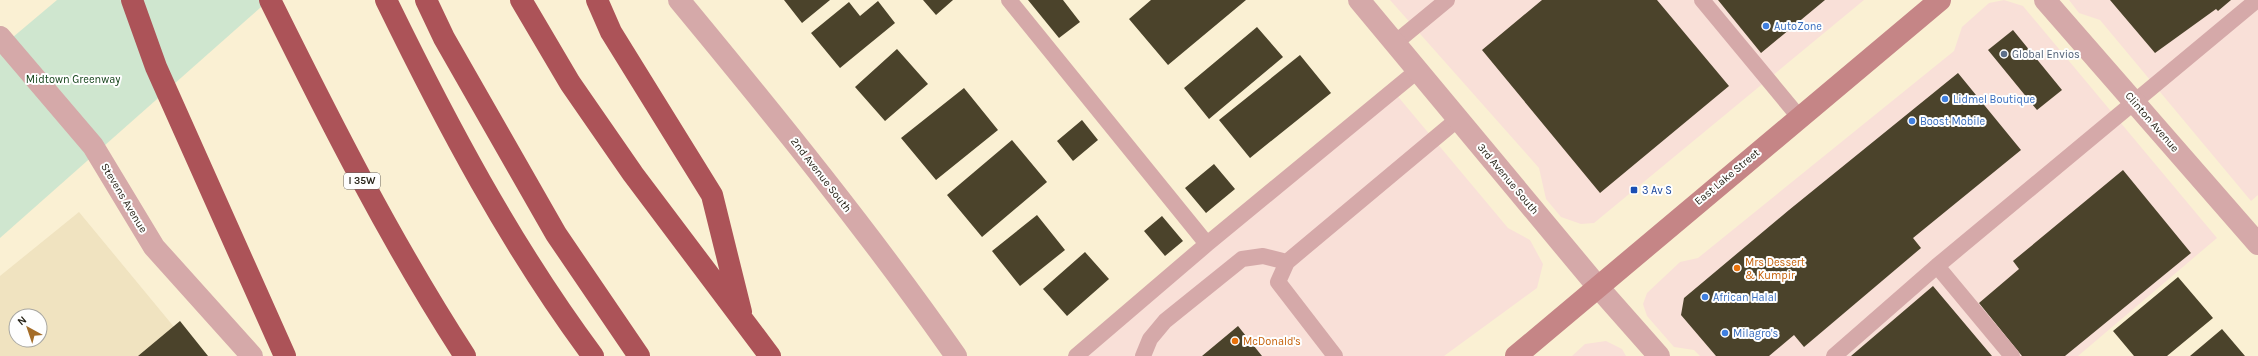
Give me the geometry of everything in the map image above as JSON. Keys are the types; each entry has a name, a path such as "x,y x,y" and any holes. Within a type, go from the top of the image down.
{"highway":[{"path":"132,0 156,67 285,356"},
{"name":"I 35W","path":"270,0 341,142 382,218 418,282 465,356"},
{"path":"386,0 412,53 476,172 559,310 593,356"},
{"path":"426,0 448,45 556,234 639,356"},
{"path":"521,0 570,82 633,174 770,356"},
{"path":"597,0 611,32 712,195 744,323"}],"main road":[{"name":"East Lake Street","path":"1516,356 1798,117 1940,0"}],"street":[{"name":"2nd Avenue South","path":"679,0 772,113 898,273 956,356"},
{"name":"3rd Avenue South","path":"1359,0 1598,287 1659,356"},
{"name":"Clinton Avenue","path":"2045,0 2258,244"},
{"name":"Stevens Avenue","path":"0,37 93,146 154,247 252,356"}],"lane":[{"path":"1010,0 1208,244"},
{"path":"1395,43 1447,0"},
{"path":"1702,0 1798,117"},
{"path":"1834,356 1937,266 2136,103 2257,0"},
{"path":"1076,356 1208,244 1417,71"},
{"path":"1336,356 1278,282 1287,262 1458,119"},
{"path":"1143,356 1150,339 1165,321 1242,259 1263,256 1287,262"},
{"path":"1937,266 2012,356"}],"shaded area":[{"path":"1390,0 1864,0 1594,223 1581,224 1561,217 1546,199 1539,168"},
{"path":"2004,0 2023,6 2217,238 2078,356 1700,356 1694,350 1674,347 1647,316 1643,304 1647,293 1680,262 1698,258 1954,51 1962,27 1989,3"},
{"path":"2069,0 2258,0 2258,195 2251,201 2100,20 2079,13"},
{"path":"1395,93 1508,228 1530,240 1543,264 1537,288 1444,356 1077,356"},
{"path":"79,212 198,356 0,356 0,276"},
{"path":"1606,341 1622,349 1626,356 1572,356 1585,344"}],"green space":[{"name":"Midtown Greenway","path":"57,0 269,0 0,238 0,48"}],"building":[{"path":"784,0 830,0 802,23"},
{"path":"923,0 953,0 936,15"},
{"path":"1028,0 1063,0 1080,22 1059,38"},
{"path":"1151,0 1246,0 1168,65 1129,19"},
{"path":"1542,0 1657,0 1729,86 1600,193 1482,50"},
{"name":"AutoZone","path":"1718,0 1825,0 1761,53"},
{"path":"2110,0 2231,0 2218,11 2216,9 2155,53"},
{"path":"878,1 895,23 840,68 811,33 849,2 860,16"},
{"path":"1257,27 1283,57 1209,119 1184,88"},
{"path":"2013,30 2062,90 2037,110 1988,50"},
{"path":"897,49 928,84 885,121 855,87"},
{"path":"1300,55 1331,93 1250,158 1219,120"},
{"path":"1958,73 2021,150 1913,238 1921,248 1804,347 1794,335 1769,356 1716,356 1681,315 1684,298 1789,210"},
{"path":"964,88 998,130 936,180 901,138"},
{"path":"1082,120 1098,140 1073,161 1057,141"},
{"path":"1012,140 1047,182 982,237 947,195"},
{"path":"1214,164 1235,189 1206,213 1185,188"},
{"path":"2123,170 2191,253 2065,356 2022,356 1979,303 2019,269 2013,261"},
{"path":"1037,215 1065,250 1020,286 992,251"},
{"path":"1162,216 1183,241 1165,256 1144,231"},
{"path":"1085,252 1109,279 1067,316 1043,289"},
{"path":"2178,277 2213,318 2167,356 2134,356 2113,331"},
{"path":"1933,286 1992,356 1851,356"},
{"path":"180,321 208,356 138,356"},
{"name":"McDonald's","path":"1238,326 1262,356 1202,356"},
{"path":"2222,329 2245,356 2190,356"}],"place":[{"name":"AutoZone","path":"1766,26"},
{"name":"Global Envios","path":"2004,54"},
{"name":"Lidmel Boutique","path":"1945,99"},
{"name":"Boost Mobile","path":"1912,121"},
{"name":"3 Av S","path":"1634,190"},
{"name":"Mrs Dessert & Kumpir","path":"1737,268"},
{"name":"African Halal","path":"1705,297"},
{"name":"Milagro's","path":"1725,333"},
{"name":"McDonald's","path":"1235,341"}]}
